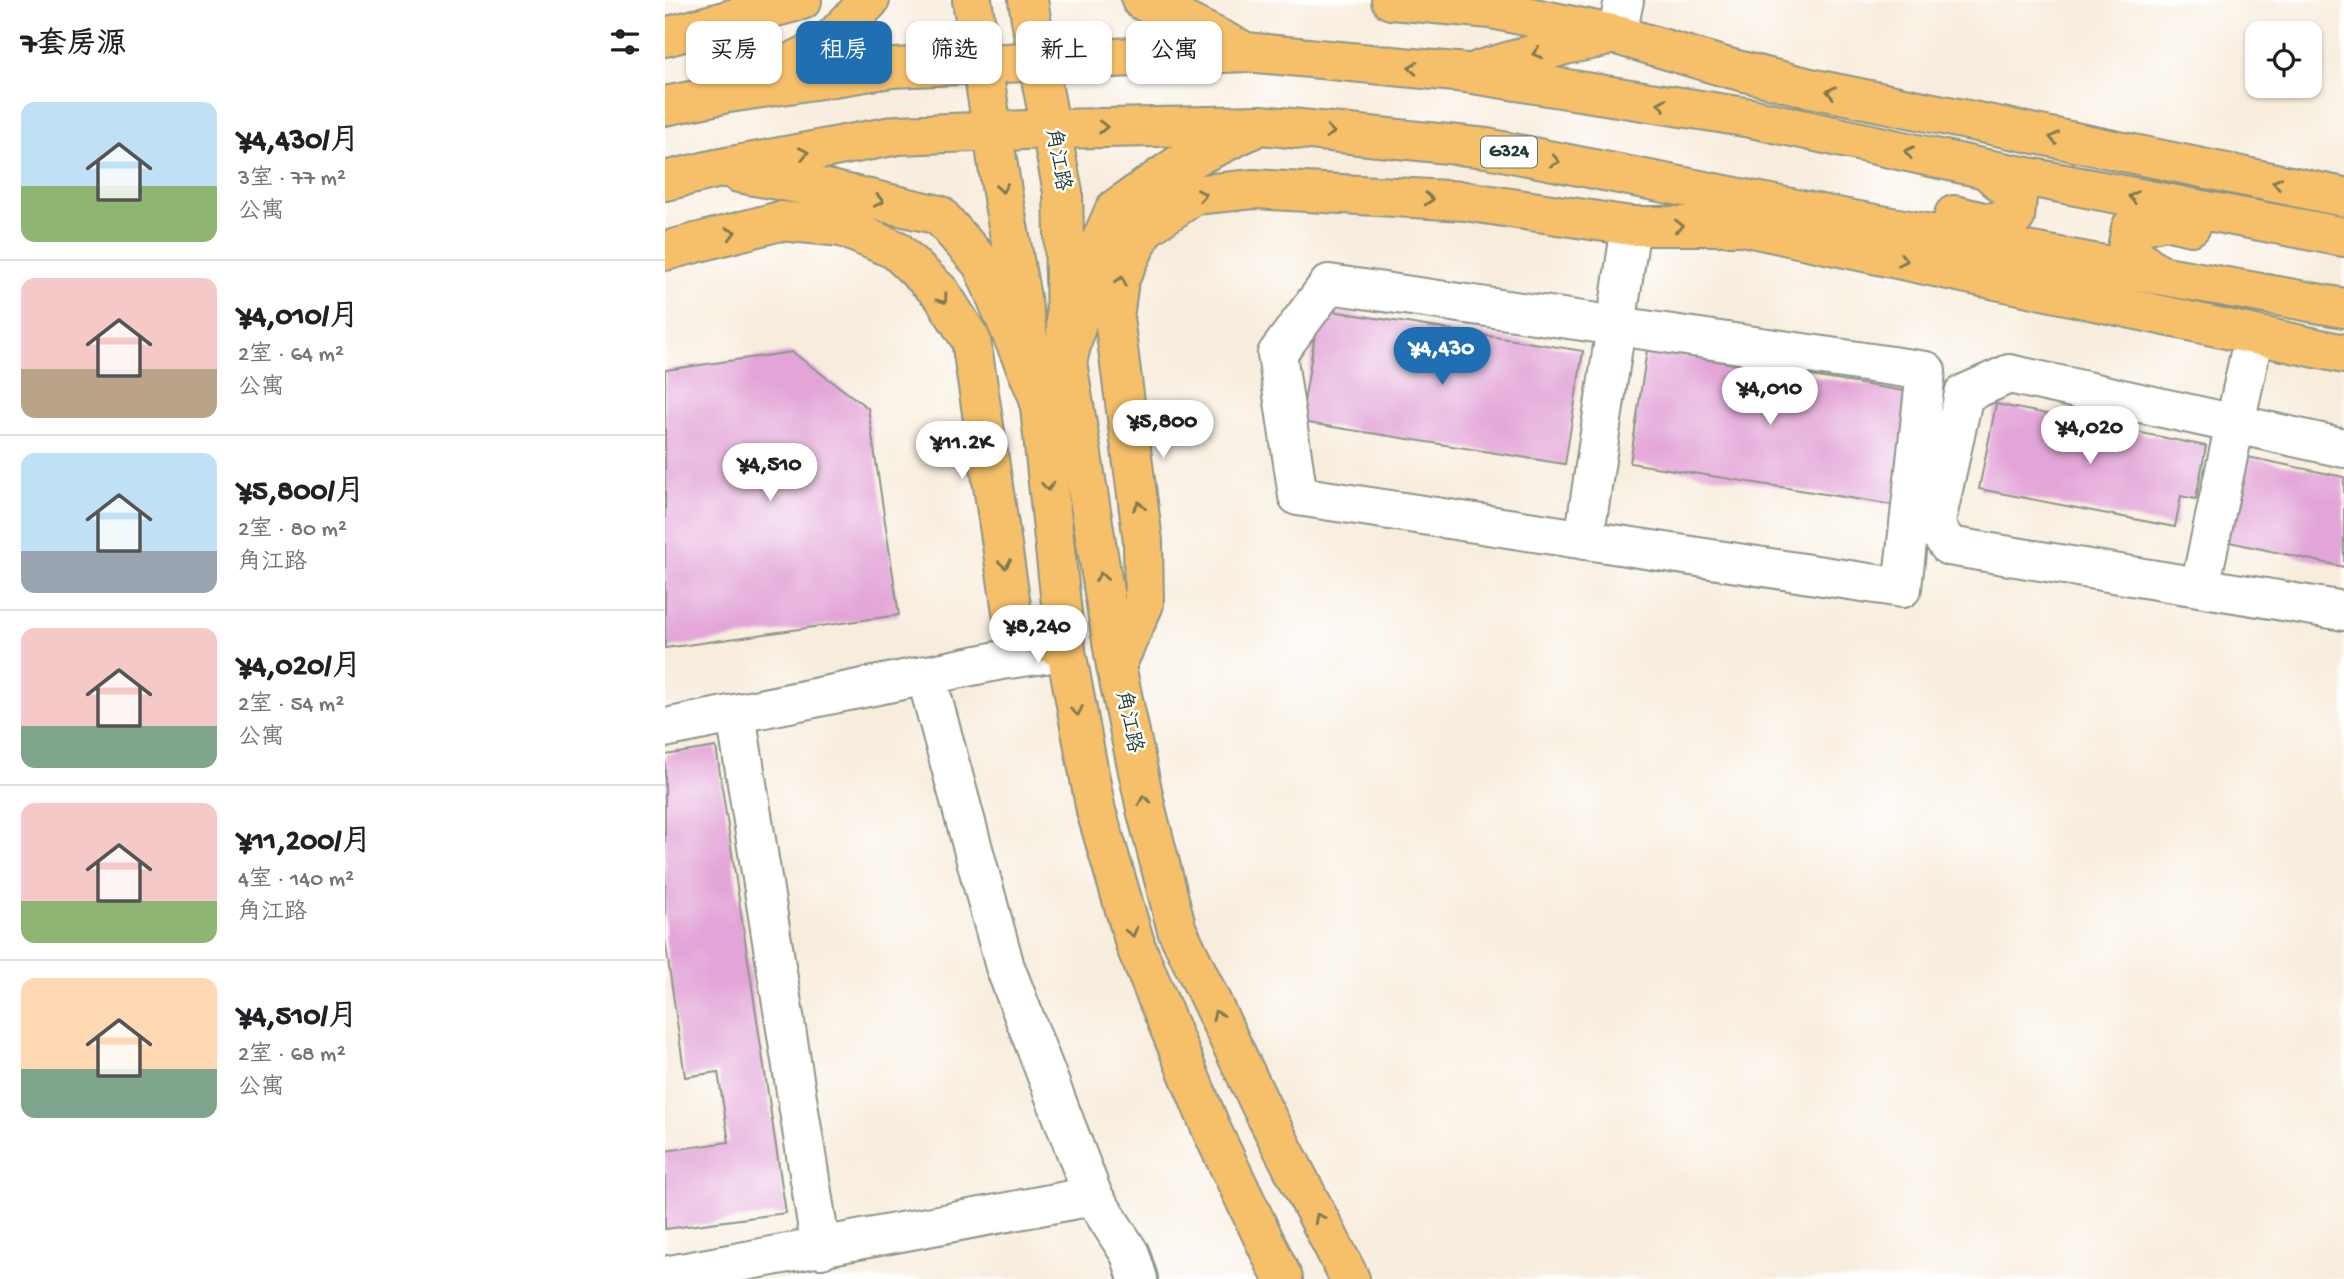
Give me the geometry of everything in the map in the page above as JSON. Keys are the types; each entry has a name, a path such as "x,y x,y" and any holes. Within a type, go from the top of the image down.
{"main road":[{"path":"665,37 802,0"},
{"path":"729,93 825,47 870,0"},
{"path":"972,0 976,21"},
{"name":"角江路","path":"1028,0 1031,21"},
{"path":"1142,0 1246,52"},
{"path":"1391,0 1491,9 1621,9 1725,67 1806,87 2344,197"},
{"path":"1467,73 1565,45 1621,9"},
{"path":"1621,9 1675,68 1751,118"},
{"path":"1112,59 1246,52 1467,73 1751,118 1986,169 2344,237"},
{"path":"665,106 729,93 906,68"},
{"path":"986,84 1039,398 1066,651 1096,811 1136,947 1213,1133 1283,1279"},
{"name":"角江路","path":"1042,84 1063,192 1066,362 1116,666 1146,809 1177,930 1262,1108 1350,1279"},
{"path":"1066,362 1093,259 1115,209 1179,164 1261,125"},
{"name":"G324","path":"665,181 898,135 1051,128 1261,125 1487,148 1842,218 2344,308"},
{"path":"716,169 939,215 982,264 1039,398"},
{"path":"1842,218 1885,199 1988,223 2015,217 2017,197 1986,169"},
{"path":"1116,666 1144,604 1143,541 1114,317 1119,280 1144,229 1194,195 1254,189 1465,201 1631,226 1742,226 2344,354"},
{"path":"2158,275 2127,249 2131,228 2165,220 2294,250 2344,243"},
{"path":"665,251 780,221 842,228 896,250 941,293 971,340 1014,625 1066,651"}],"lane":[{"path":"1584,540 1631,226"},
{"path":"1329,284 1616,326 1926,371 1902,587 1298,496 1277,354 1329,284"},
{"path":"2200,587 2254,335"},
{"path":"2344,448 2009,374 1964,394 1935,526 1949,545 2344,611"},
{"path":"665,728 1002,660 1066,651"},
{"path":"926,675 1005,967 1093,1196 1131,1254 1138,1279"},
{"path":"736,714 821,1249"},
{"path":"665,1276 821,1249 1093,1196"}],"building":[{"path":"1319,309 1583,351 1565,464 1301,422"},
{"path":"1647,350 1911,392 1893,505 1630,463"},
{"path":"792,352 868,408 899,615 665,648 665,370"},
{"path":"1996,404 2206,446 2196,499 2181,496 2175,527 1979,489"},
{"path":"2243,456 2344,477 2344,567 2225,541"},
{"path":"716,747 786,1213 665,1229 665,1151 729,1142 718,1072 685,1077 665,939 665,755"}]}
